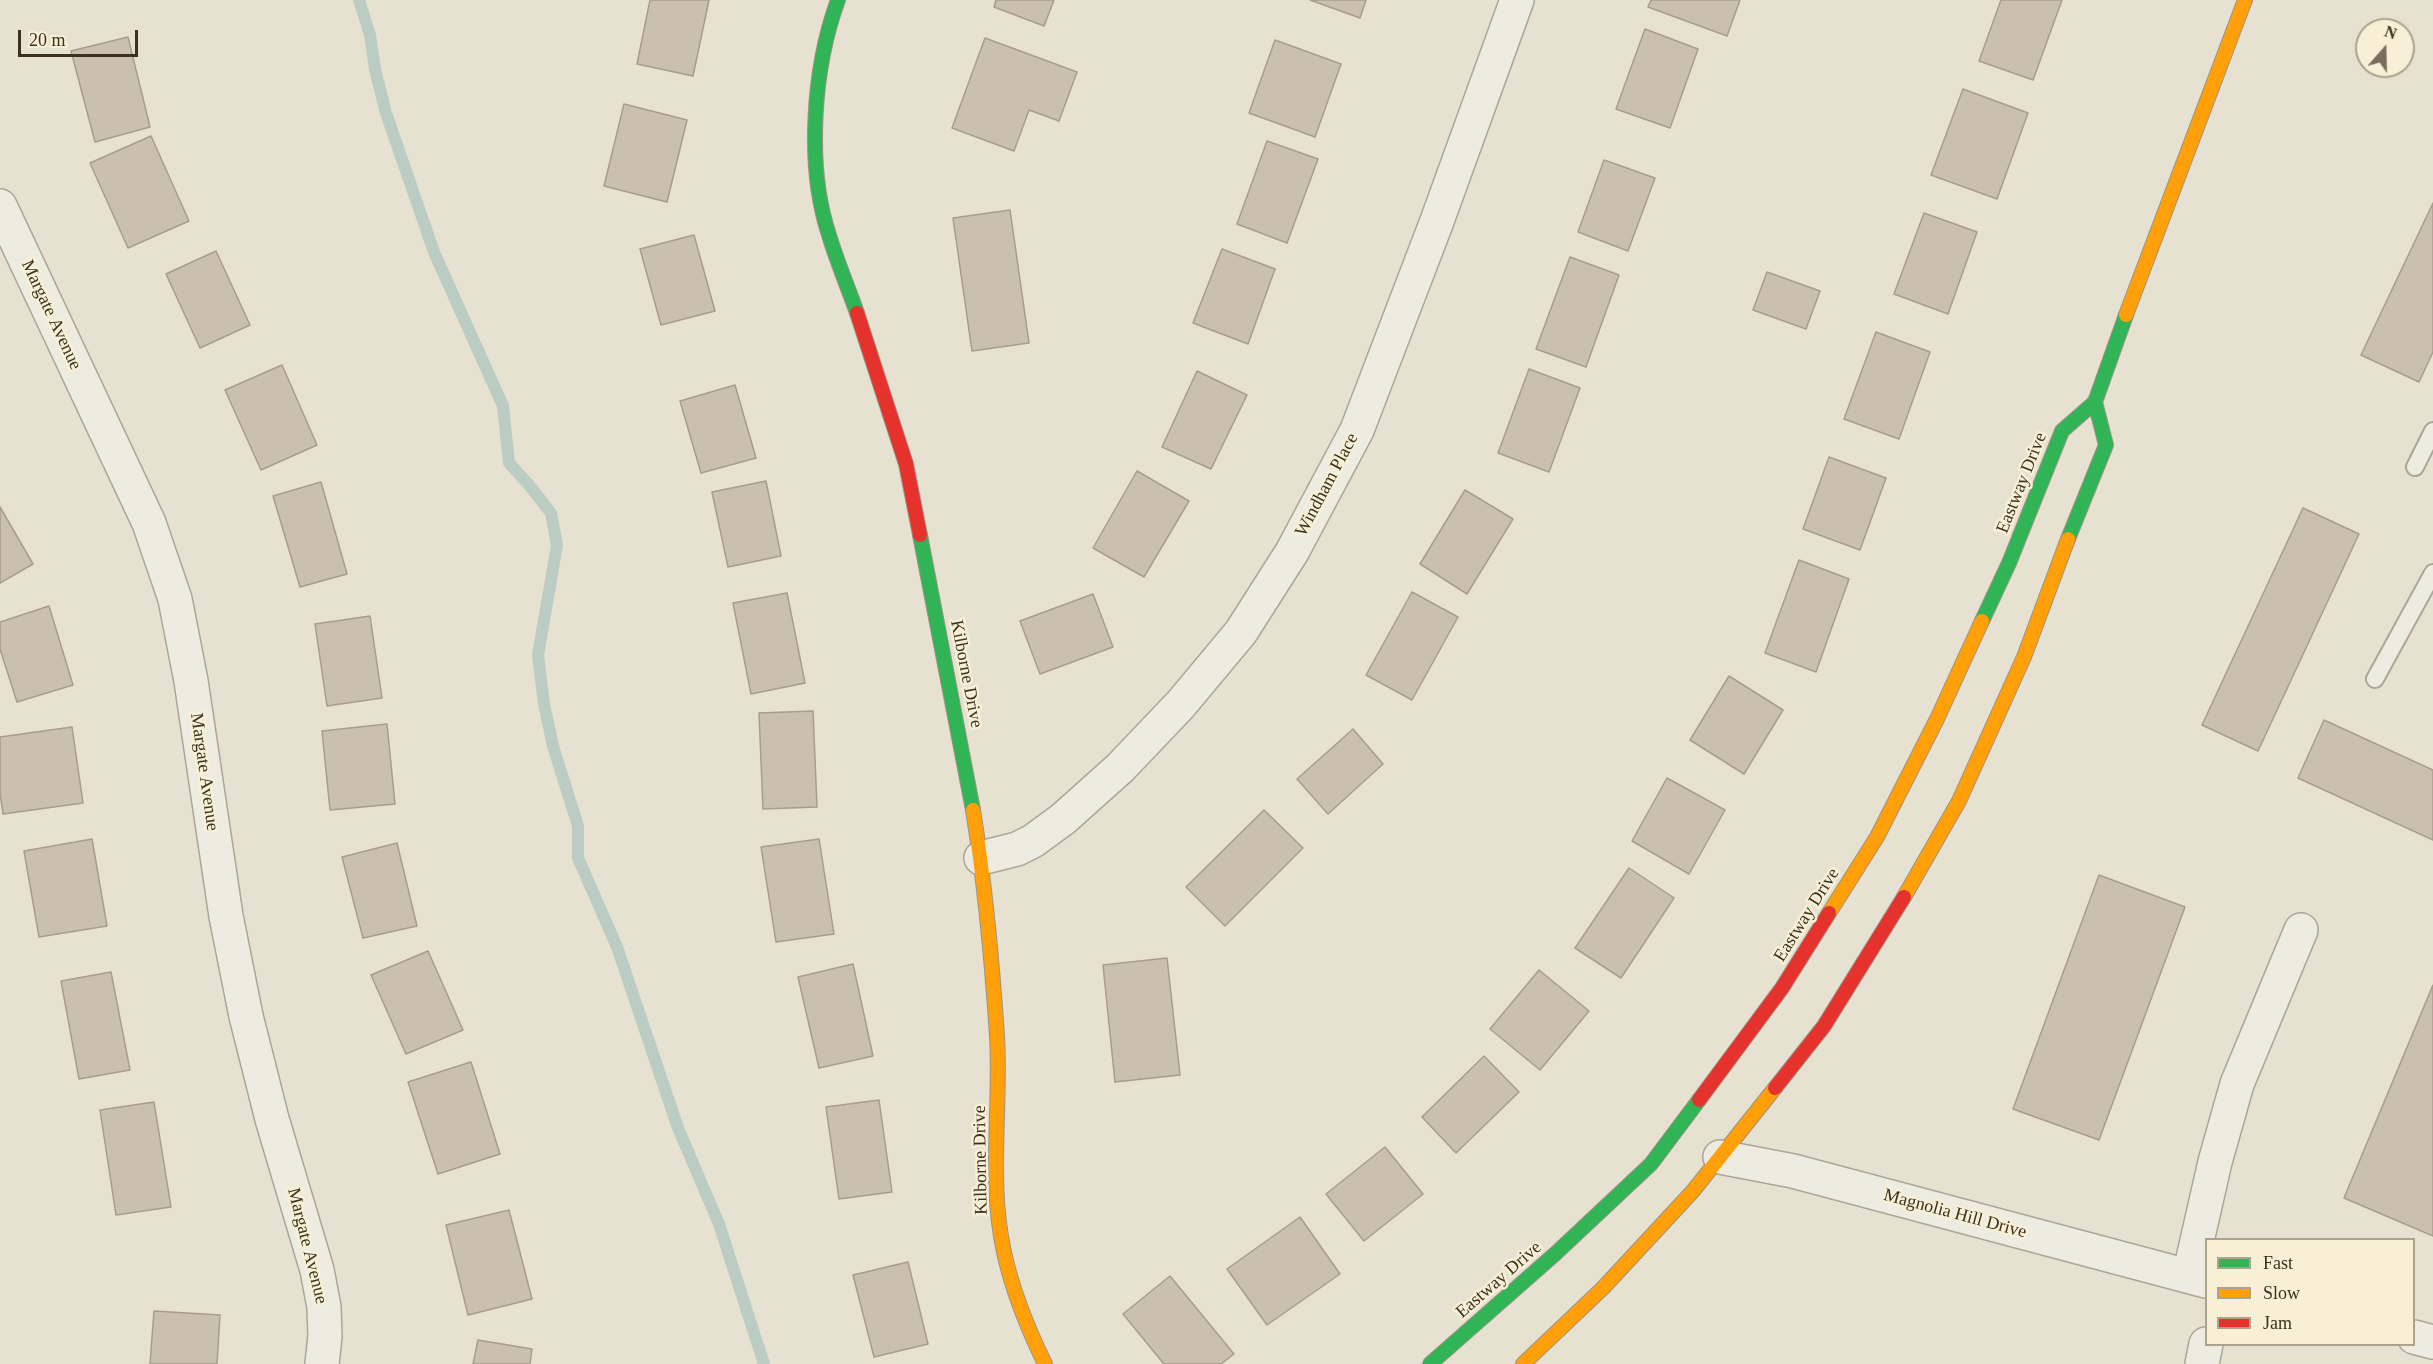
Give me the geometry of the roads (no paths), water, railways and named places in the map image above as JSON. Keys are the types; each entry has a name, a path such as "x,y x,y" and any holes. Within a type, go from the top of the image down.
{"main road":[{"name":"Kilborne Drive","path":"838,0 831,19 818,80 814,143 821,202 828,234 870,347 906,464 966,766 981,858 998,1037 998,1207 1001,1236 1015,1294 1028,1329 1045,1364"},
{"name":"Eastway Drive","path":"1430,1364 1555,1254 1651,1164 1679,1130 1782,988 1877,837 1937,719 2009,563 2062,431 2095,402 2140,276 2179,179 2245,0"},
{"path":"1523,1364 1603,1288 1693,1191 1824,1026 1923,867 1959,801 2024,657 2056,568 2106,445 2095,402"}],"street":[{"name":"Windham Place","path":"981,858 1017,849 1034,841 1063,819 1120,768 1181,704 1241,632 1292,552 1357,430 1437,221 1517,0"},
{"name":"Margate Avenue","path":"0,206 149,523 175,599 191,681 226,916 246,1016 272,1119 317,1270 324,1307 326,1336 322,1364"},
{"name":"Magnolia Hill Drive","path":"2206,1238 2237,1084 2301,930"},
{"name":"Magnolia Hill Drive","path":"1720,1157 1793,1171 2198,1278 2205,1243"},
{"path":"2415,1337 2433,1342"},
{"path":"2202,1364 2206,1346"}],"lane":[{"path":"2415,467 2433,431"},
{"path":"2375,679 2433,573"}],"waterway":[{"path":"359,0 370,35 375,69 386,113 434,252 503,406 509,463 551,513 557,545 538,655 544,704 553,746 578,826 578,858 617,947 678,1128 719,1224 764,1364"}]}
